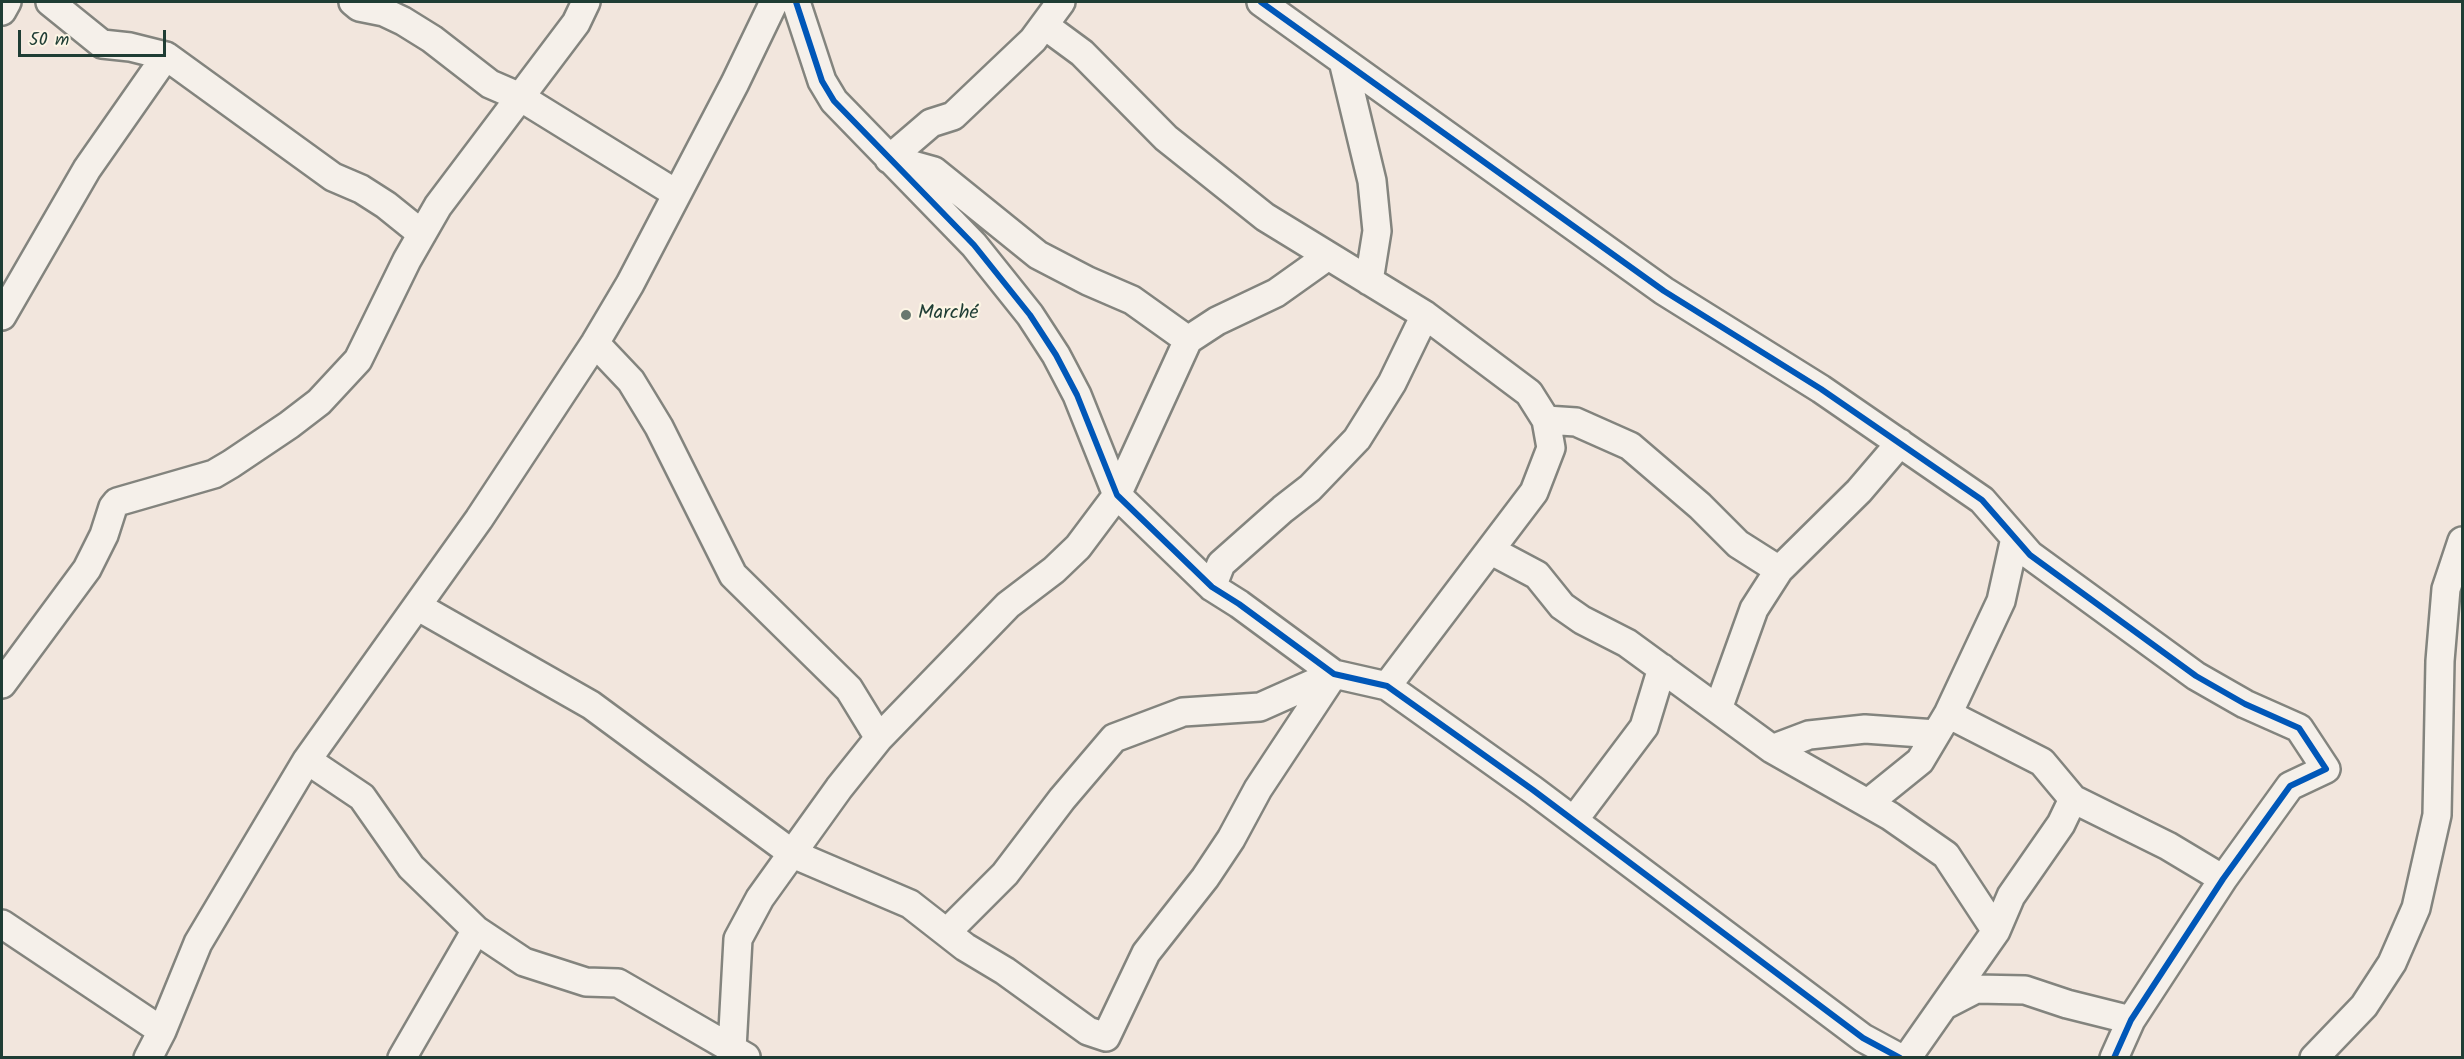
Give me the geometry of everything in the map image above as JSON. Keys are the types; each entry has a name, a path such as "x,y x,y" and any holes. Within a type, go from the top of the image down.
{"street":[{"path":"2,11 6,2"},
{"path":"50,2 102,44 130,47 166,56 333,177 361,189 386,205 422,234"},
{"path":"353,2 359,7 384,12 403,21 432,39 490,84 520,97 677,194"},
{"path":"2,684 87,569 117,502 214,474 320,402 343,378 358,360 438,206 576,23 586,2"},
{"path":"148,1058 162,1031 198,943 307,760 479,519 595,343 630,284 735,83 774,2"},
{"path":"796,2 822,81 834,101 974,245 1030,315 1056,355 1077,395 1117,495 1212,587 1239,604 1334,674 1387,686 1574,820 1863,1038 1900,1058"},
{"path":"889,159 931,123 953,116 1033,40 1061,2"},
{"path":"1261,2 1664,291 1821,389 1982,501 2030,555 2196,676 2246,704 2299,728 2326,769 2290,786 2223,879 2131,1020 2114,1058"},
{"path":"1044,25 1082,53 1166,138 1265,217 1425,315 1529,393 1546,420 1551,448 1534,492 1387,686"},
{"path":"2,316 87,169 166,56"},
{"path":"1343,60 1372,181 1377,231 1369,281"},
{"path":"889,159 934,171 1038,255 1088,281 1132,300 1188,340"},
{"path":"737,1055 738,939 760,898 838,788 879,738 1008,605 1054,570 1077,547 1117,495 1188,340 1217,321 1276,293 1328,256"},
{"path":"1212,587 1221,564 1282,509 1310,488 1357,439 1392,383 1425,315"},
{"path":"595,343 631,381 659,427 733,575 849,689 879,738"},
{"path":"1546,420 1576,422 1630,446 1700,506 1738,544 1779,570"},
{"path":"1718,709 1754,609 1779,570 1859,491 1900,443"},
{"path":"1868,803 1920,761 1942,724 1980,650 2001,601 2015,538"},
{"path":"2314,1058 2364,1005 2392,963 2416,908 2437,815 2440,661 2446,589 2463,541"},
{"path":"1490,550 1537,575 1562,606 1582,620 1627,642 1772,749 1868,803 1946,855 1996,932"},
{"path":"417,606 591,705 793,854 910,904 964,947 1023,983 1088,1031 1106,1037 1146,953 1205,878 1231,839 1258,789 1334,674"},
{"path":"1574,820 1644,727 1662,668"},
{"path":"947,932 1005,873 1062,799 1114,738 1183,712 1260,707 1334,674"},
{"path":"1772,749 1809,735 1942,724 2042,762 2073,799 2168,846 2223,879"},
{"path":"307,760 362,797 411,867 476,930 524,963 586,982 618,983 737,1055"},
{"path":"1907,1058 1996,932 2011,896 2061,824 2073,799"},
{"path":"2,924 162,1031"},
{"path":"402,1058 476,930"},
{"path":"1945,1005 1976,989 2025,990 2067,1004 2131,1020"}],"cycle path":[{"path":"796,2 822,81 834,101 974,245 1030,315 1056,355 1077,395 1117,495 1212,587 1239,604 1334,674 1387,686 1533,790 1863,1038 1900,1058"},
{"path":"1261,2 1664,291 1821,389 1982,500 2030,555 2196,676 2245,704 2299,728 2326,769 2290,786 2223,879 2131,1020 2114,1058"}],"place":[{"name":"Marché","path":"906,315"}]}
